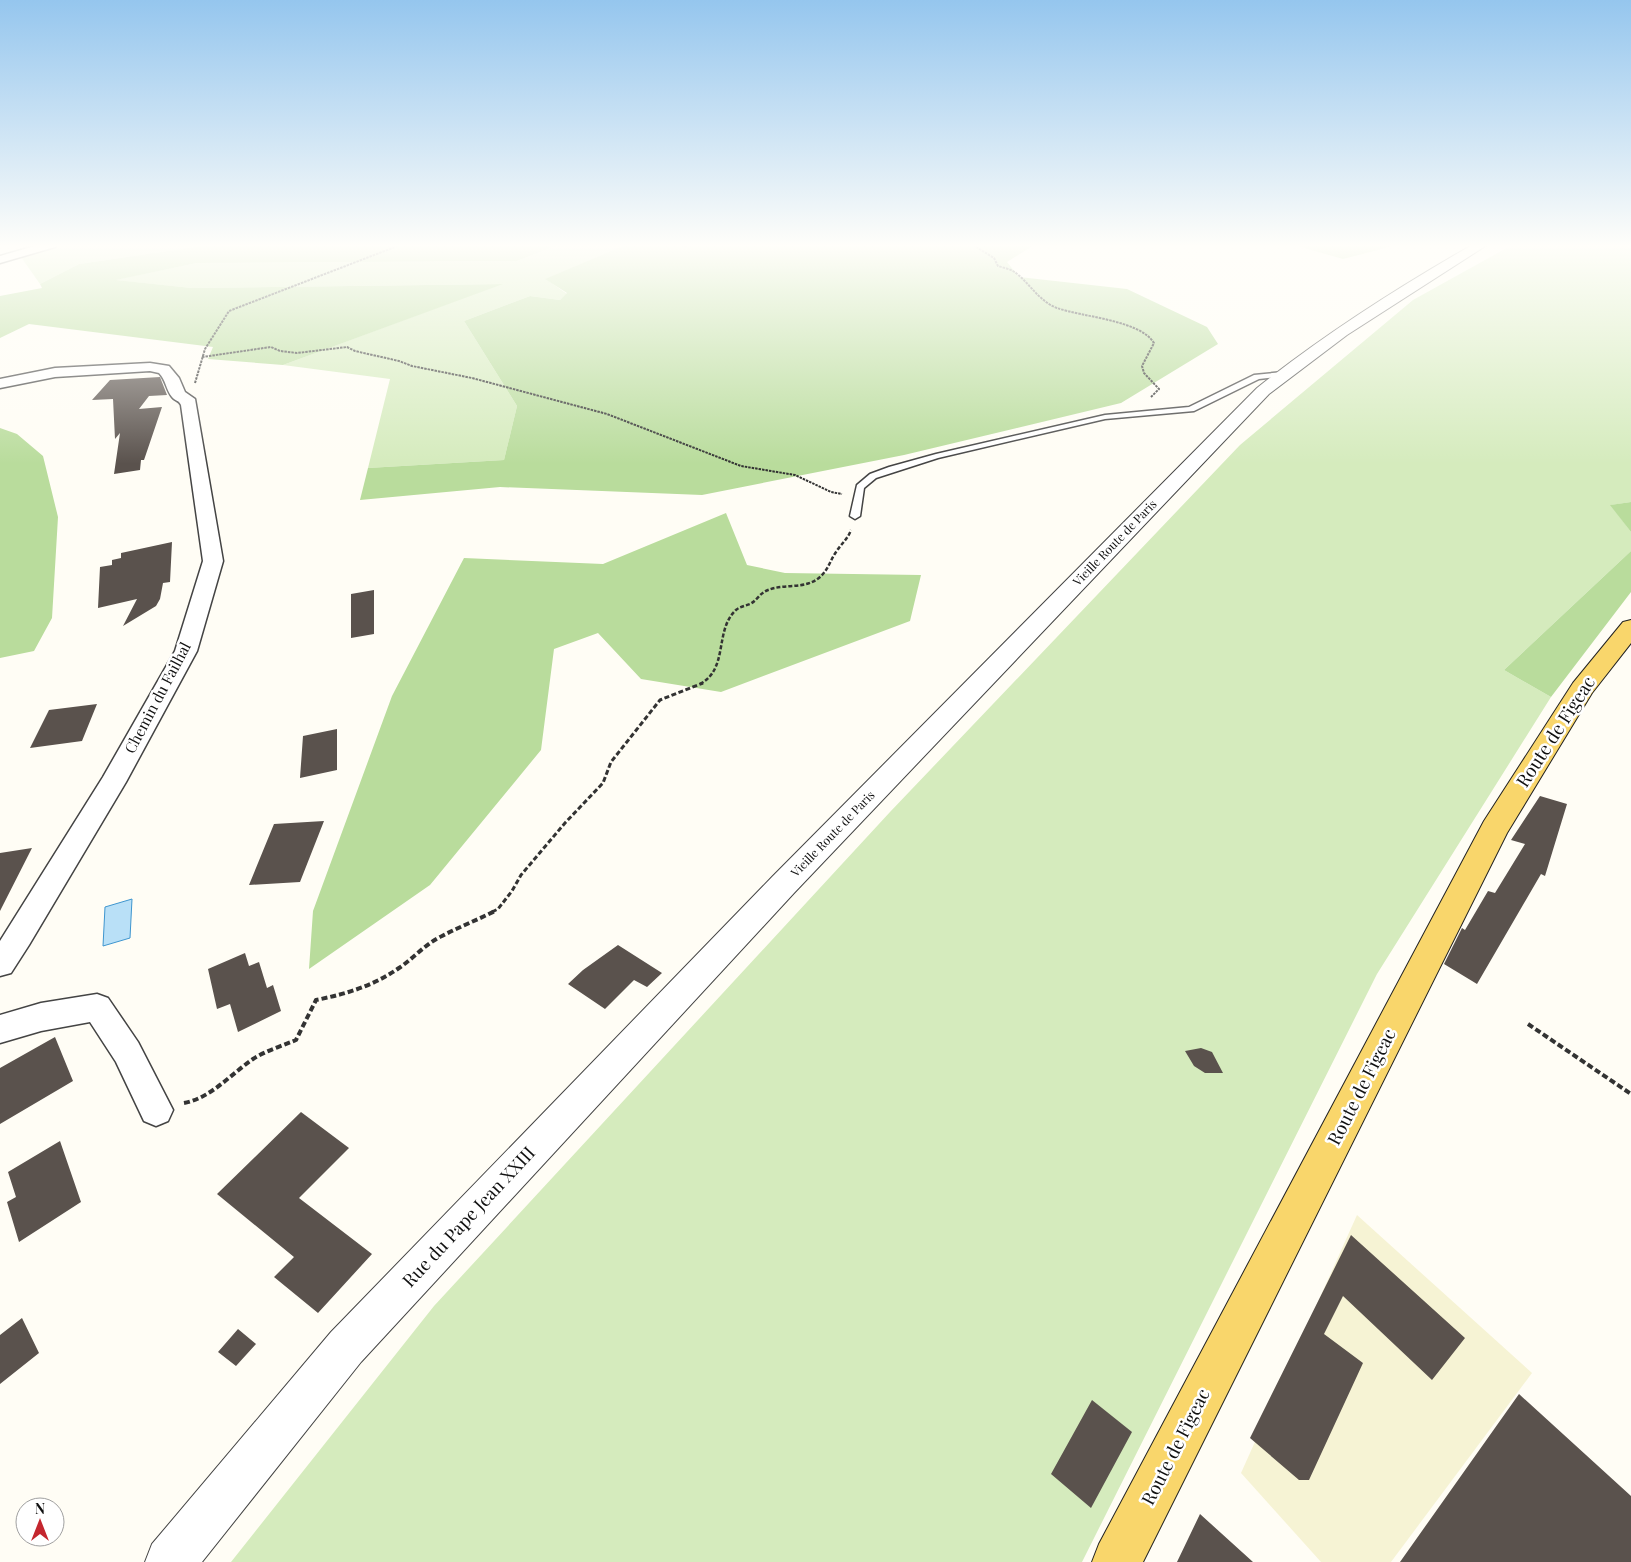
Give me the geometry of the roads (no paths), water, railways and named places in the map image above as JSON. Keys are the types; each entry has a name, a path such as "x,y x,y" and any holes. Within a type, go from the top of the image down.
{"main road":[{"name":"Route de Figeac","path":"1117,1562 1494,829 1582,689 1631,627"}],"street":[{"name":"Vieille Route de Paris","path":"783,885 1256,398 1300,360 1364,318"},
{"name":"Chemin du Failhal","path":"0,384 24,376 150,368 164,369 172,378 178,395 187,399 201,472 213,561 186,651 108,790 20,937 0,964"},
{"name":"Rue du Pape Jean XXIII","path":"170,1562 346,1347 783,885"},
{"path":"0,1029 41,1018 97,1007 127,1052 156,1110"}],"lane":[{"path":"855,516 860,487 865,481 892,468 1053,429 1134,413 1191,409 1257,377 1283,374"}],"water":[{"path":"132,899 130,938 103,946 105,907"}]}
